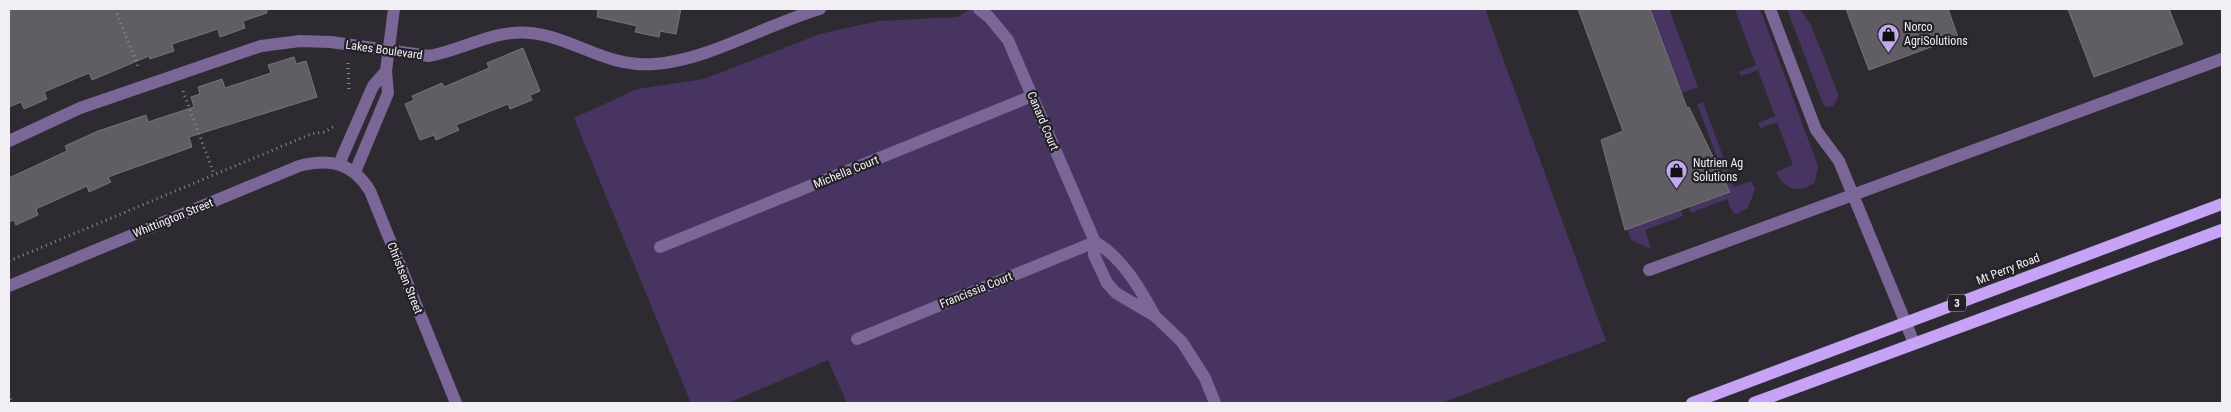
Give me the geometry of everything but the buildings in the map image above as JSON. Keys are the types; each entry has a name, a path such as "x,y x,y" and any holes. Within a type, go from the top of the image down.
{"main road":[{"name":"Mt Perry Road","path":"1692,403 2222,204"},
{"name":"3","path":"1754,403 2222,230"}],"street":[{"path":"355,172 388,93 386,71 394,9"},
{"name":"Lakes Boulevard","path":"9,142 80,108 239,52 280,43 331,42 429,56 441,54 491,36 519,32 551,37 602,58 618,62 639,65 656,64 696,56 820,9"},
{"name":"Canard Court","path":"979,9 994,22 1008,40 1095,242"},
{"path":"1770,9 1816,130 1839,161 1914,343"},
{"path":"1649,270 2222,59"},
{"path":"339,164 373,86 386,71"},
{"name":"Michella Court","path":"660,247 1032,96"},
{"name":"Whittington Street","path":"9,286 300,166 326,162 339,164"},
{"name":"Christsen Street","path":"339,164 355,172 364,180 370,191 456,403"},
{"path":"1155,316 1137,282 1103,246 1095,242 1094,255 1107,283 1116,294 1155,316 1182,342 1205,378 1215,403"},
{"name":"Francissia Court","path":"857,339 1095,242"}],"path":[{"path":"115,9 140,72"},
{"path":"348,96 349,55"},
{"path":"177,74 214,174"},
{"path":"9,261 214,174 311,134 330,130 335,126"},
{"path":"9,394 13,403"}],"shaded area":[{"path":"970,9 1485,9 1606,341 1441,403 847,403 828,360 728,403 691,403 574,118 637,89 704,79 820,34 878,21 958,17"},
{"path":"1650,9 1669,9 1698,87 1682,93"},
{"path":"1735,9 1760,9 1818,166 1815,182 1809,186 1798,189 1792,188 1783,183 1776,172 1793,165 1777,122 1760,128 1758,123 1775,116 1758,70 1741,76 1739,72 1756,65"},
{"path":"1787,9 1800,9 1811,25 1838,93 1838,98 1833,106 1827,107 1823,104"},
{"path":"1703,102 1734,187 1751,181 1755,189 1748,208 1737,214 1733,213 1727,199 1691,213 1689,207 1730,192 1697,104"},
{"path":"1681,210 1683,216 1645,230 1651,249 1631,240 1627,229"}],"place":[{"name":"Norco AgriSolutions","path":"1888,53"},
{"name":"Nutrien Ag Solutions","path":"1677,189"}]}
